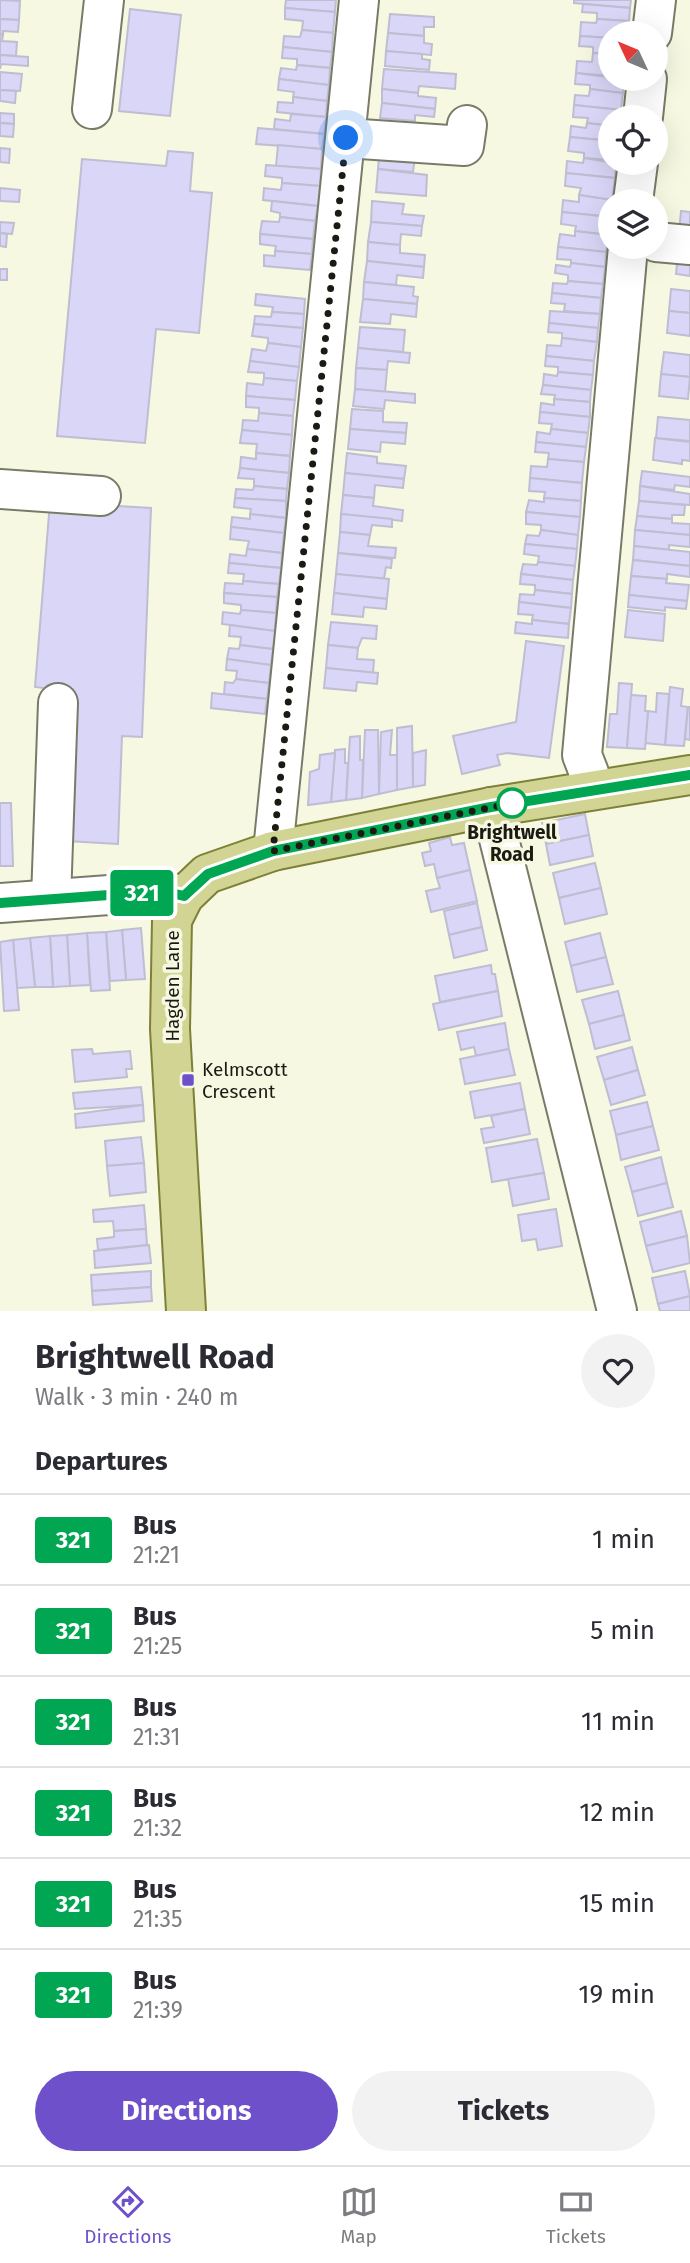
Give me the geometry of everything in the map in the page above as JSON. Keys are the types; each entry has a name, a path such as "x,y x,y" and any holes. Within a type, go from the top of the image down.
{"main road":[{"name":"Hagden Lane","path":"186,1311 170,1029 172,920 184,896 208,874 273,851 491,807 586,773 690,775"}],"street":[{"path":"92,109 104,0"},
{"path":"273,851 359,0"},
{"path":"653,21 656,0"},
{"path":"346,138 464,146 467,125"},
{"path":"668,243 690,245"},
{"path":"586,773 627,259"},
{"path":"0,489 101,496"},
{"path":"51,899 58,703"},
{"path":"491,807 617,1311"},
{"path":"0,903 163,891 184,896"}],"building":[{"path":"0,0 20,1 19,20 0,19"},
{"path":"286,0 336,0 335,12 285,8"},
{"path":"574,0 631,0 630,8 574,3"},
{"path":"583,4 630,8 629,21 597,19 597,13 582,12"},
{"path":"285,8 335,12 333,33 302,30 303,21 285,19"},
{"path":"130,9 181,15 170,116 119,111"},
{"path":"390,14 434,17 434,27 424,27 424,36 388,33"},
{"path":"0,19 19,20 18,32 3,31 3,35 0,34"},
{"path":"597,19 629,21 598,21 598,37 580,36 581,22 596,23"},
{"path":"302,30 333,33 332,52 283,47 284,36 300,37"},
{"path":"388,33 424,36 424,43 432,44 431,55 386,51"},
{"path":"0,34 3,35 2,41 17,42 16,56 0,55"},
{"path":"580,36 598,37 598,53 593,53 593,47 579,46"},
{"path":"283,47 332,52 330,68 297,65 297,59 282,58"},
{"path":"386,51 422,54 422,59 430,60 429,70 385,66"},
{"path":"593,53 598,53 598,75 576,73 577,61 592,62"},
{"path":"0,55 28,57 28,66 1,64 0,69"},
{"path":"297,65 330,68 329,85 279,79 281,68 296,70"},
{"path":"384,69 456,74 455,89 419,86 418,93 382,89"},
{"path":"0,72 22,74 20,91 0,90"},
{"path":"576,73 598,76 598,90 590,89 590,85 575,84"},
{"path":"279,79 329,85 327,101 293,97 294,92 278,90"},
{"path":"382,89 436,98 435,109 382,103"},
{"path":"590,89 623,93 622,105 598,105 598,108 574,105 575,95 589,96"},
{"path":"0,90 16,91 15,103 0,101"},
{"path":"293,97 327,101 326,117 277,112 278,102 293,103"},
{"path":"382,103 435,109 434,117 415,115 415,121 380,118"},
{"path":"574,105 598,108 598,124 587,123 588,118 573,117"},
{"path":"0,113 14,114 14,124 0,123"},
{"path":"291,114 326,117 324,134 274,129 275,119 290,121"},
{"path":"0,123 14,124 13,137 0,136"},
{"path":"587,123 598,124 598,140 570,137 571,126 586,128"},
{"path":"258,128 324,134 322,149 256,144"},
{"path":"570,137 598,140 598,159 584,158 584,153 568,151"},
{"path":"380,144 416,149 413,172 378,169"},
{"path":"278,145 322,149 321,169 276,166"},
{"path":"0,148 10,149 9,163 0,162"},
{"path":"168,151 193,153 190,191 212,193 199,333 156,329 145,443 57,436 82,159 166,166"},
{"path":"584,158 598,160 598,175 615,175 615,178 566,173 567,161 583,163"},
{"path":"266,165 321,169 320,186 282,183 282,178 265,176"},
{"path":"378,169 427,175 426,196 376,192"},
{"path":"566,173 615,178 614,189 598,189 598,198 579,195 581,188 565,186"},
{"path":"282,183 320,186 318,206 263,200 264,188 281,190"},
{"path":"0,188 20,190 19,202 0,201"},
{"path":"579,195 598,198 598,216 562,212 563,200 579,202"},
{"path":"272,201 318,206 315,221 280,217 280,213 271,211"},
{"path":"372,201 404,204 402,214 424,216 422,226 371,222"},
{"path":"681,211 690,212 690,233 679,232"},
{"path":"562,212 598,216 598,234 575,231 576,226 561,224"},
{"path":"280,217 315,221 313,239 260,234 262,221 279,222"},
{"path":"0,222 14,223 12,234 0,233"},
{"path":"371,222 422,226 421,236 401,234 400,245 368,242"},
{"path":"575,231 598,234 598,251 558,247 560,234 575,236"},
{"path":"0,233 7,234 6,247 0,246"},
{"path":"260,234 313,239 312,254 275,251 276,246 260,244"},
{"path":"368,242 400,245 400,253 425,255 424,267 367,261"},
{"path":"558,247 598,251 598,259 606,259 605,267 571,263 571,260 557,259"},
{"path":"275,251 312,254 310,270 264,266 264,255 275,256"},
{"path":"678,254 690,255 690,276 676,274"},
{"path":"367,261 424,267 423,278 397,275 396,285 364,282"},
{"path":"571,263 605,267 603,284 568,281 568,275 555,273 556,265 570,267"},
{"path":"0,269 7,269 7,280 0,280"},
{"path":"568,281 603,284 601,298 552,293 553,283 567,284"},
{"path":"364,282 414,287 413,296 418,297 417,304 363,299"},
{"path":"671,289 690,291 690,313 669,311"},
{"path":"552,293 601,298 600,314 564,311 565,304 551,303"},
{"path":"256,294 305,299 304,314 272,312 273,307 255,305"},
{"path":"363,299 417,304 416,317 391,314 390,324 360,322"},
{"path":"550,311 600,314 598,328 549,323"},
{"path":"669,311 690,313 690,336 667,333"},
{"path":"272,312 304,314 303,328 254,324 255,316 271,317"},
{"path":"549,323 598,328 597,342 562,338 562,333 548,332"},
{"path":"254,324 303,328 301,347 268,343 268,338 252,336"},
{"path":"360,327 405,330 403,352 358,348"},
{"path":"562,338 597,342 594,361 546,356 547,345 561,346"},
{"path":"268,343 301,347 299,367 250,361 252,349 266,351"},
{"path":"358,348 410,353 409,363 388,361 387,370 356,368"},
{"path":"664,352 690,355 690,377 661,374"},
{"path":"546,356 594,361 593,375 558,372 558,367 545,366"},
{"path":"250,361 299,367 297,381 264,378 264,373 248,372"},
{"path":"356,368 387,370 385,392 355,389"},
{"path":"558,372 593,375 591,390 543,385 544,374 557,376"},
{"path":"661,374 690,377 688,399 659,396"},
{"path":"264,378 297,381 295,400 246,396 247,383 263,385"},
{"path":"543,385 591,390 590,402 554,399 555,395 541,394"},
{"path":"355,389 415,394 415,403 385,400 384,409 353,406"},
{"path":"246,396 295,400 293,416 259,413 259,408 246,407"},
{"path":"554,399 590,402 590,417 540,412 541,403 554,405"},
{"path":"352,409 383,411 383,422 407,423 406,433 350,429"},
{"path":"540,412 590,417 588,433 551,429 552,424 539,423"},
{"path":"259,413 293,416 292,435 242,430 243,420 258,421"},
{"path":"658,417 690,420 690,441 656,438"},
{"path":"350,429 406,433 405,444 381,442 380,452 348,449"},
{"path":"551,429 588,433 586,447 536,442 537,432 550,434"},
{"path":"242,430 292,435 290,456 256,453 257,444 240,443"},
{"path":"655,438 690,442 690,461 682,460 682,464 653,460"},
{"path":"536,442 586,447 584,462 548,459 549,453 535,452"},
{"path":"256,453 290,456 289,473 240,468 241,457 256,459"},
{"path":"347,453 377,457 377,463 406,466 404,479 345,473"},
{"path":"548,459 584,462 582,483 530,478 531,466 547,467"},
{"path":"240,468 289,473 287,489 254,486 254,479 238,478"},
{"path":"642,471 690,477 690,487 675,485 674,490 640,486"},
{"path":"345,473 404,479 403,488 375,485 374,498 343,495"},
{"path":"530,478 582,483 581,501 544,498 545,492 529,491"},
{"path":"254,486 287,489 286,501 235,498 236,489 253,490"},
{"path":"640,486 690,494 690,505 639,501"},
{"path":"343,495 374,498 373,506 403,510 402,521 341,514"},
{"path":"235,498 286,501 286,518 250,514 251,509 234,507"},
{"path":"544,498 581,501 580,517 526,512 529,500 544,502"},
{"path":"639,501 685,505 684,515 672,515 672,519 637,516"},
{"path":"50,502 151,508 142,737 122,736 118,844 67,841 73,692 35,687"},
{"path":"526,512 580,517 578,535 541,530 541,525 526,524"},
{"path":"250,514 286,518 284,533 231,527 232,517 250,519"},
{"path":"341,514 392,519 392,527 372,525 370,535 340,532"},
{"path":"637,516 672,519 672,523 690,524 690,535 635,530"},
{"path":"231,527 284,533 282,553 247,549 249,541 230,539"},
{"path":"541,530 578,535 577,549 525,544 527,535 539,536"},
{"path":"635,530 690,535 690,547 669,545 669,550 634,546"},
{"path":"340,532 370,535 368,546 396,548 395,558 338,553"},
{"path":"525,544 577,549 575,566 538,562 539,556 524,554"},
{"path":"634,546 690,552 690,566 633,560"},
{"path":"247,549 282,553 281,568 229,563 230,554 246,556"},
{"path":"338,553 392,559 391,568 386,567 384,579 336,574"},
{"path":"633,560 690,566 690,577 667,574 667,579 631,576"},
{"path":"538,562 575,566 573,580 521,574 523,564 537,565"},
{"path":"229,563 281,568 279,584 243,581 244,574 228,573"},
{"path":"336,574 389,579 387,599 334,593"},
{"path":"521,574 573,580 572,594 535,590 535,585 520,584"},
{"path":"631,576 667,579 666,583 689,585 687,601 629,595"},
{"path":"243,581 279,584 277,597 224,593 225,583 243,584"},
{"path":"535,590 572,594 571,608 519,602 520,594 534,595"},
{"path":"224,593 277,597 276,613 241,610 241,605 224,603"},
{"path":"334,593 387,599 386,609 364,607 363,617 332,614"},
{"path":"629,595 687,601 686,609 665,607 665,611 628,607"},
{"path":"519,602 571,608 569,624 532,620 533,615 518,614"},
{"path":"241,610 276,613 275,631 222,624 223,612 240,614"},
{"path":"628,610 665,614 663,641 625,637"},
{"path":"532,620 569,624 568,638 515,633 516,622 532,624"},
{"path":"331,622 377,626 376,639 362,638 358,648 328,645"},
{"path":"230,625 275,631 273,649 240,645 241,637 229,636"},
{"path":"526,641 564,646 549,758 507,753 497,755 500,765 462,774 453,736 516,722"},
{"path":"240,645 273,649 271,665 227,659 229,648 239,649"},
{"path":"328,645 358,648 357,659 374,660 373,673 326,668"},
{"path":"227,659 271,665 269,683 236,679 237,671 226,670"},
{"path":"326,668 378,673 377,684 357,682 356,691 324,688"},
{"path":"236,679 269,683 267,699 224,694 225,682 233,683"},
{"path":"619,683 632,684 627,748 607,747 610,714 617,714"},
{"path":"670,687 683,689 681,706 688,707 684,746 665,745"},
{"path":"212,693 267,699 265,714 211,708"},
{"path":"657,693 669,694 665,745 645,743 648,711 656,712"},
{"path":"631,695 646,696 645,711 648,711 645,749 627,748"},
{"path":"690,707 690,740 685,739"},
{"path":"412,726 413,787 397,790 397,728"},
{"path":"365,730 378,730 379,794 362,798"},
{"path":"392,730 390,755 397,755 397,790 379,794 381,732"},
{"path":"360,736 360,760 363,760 362,798 346,800 350,737"},
{"path":"345,749 345,763 348,763 346,800 331,802 335,750"},
{"path":"426,750 425,785 413,787 413,753"},
{"path":"335,753 331,802 308,805 310,772 319,769 320,755"},
{"path":"0,803 11,803 13,866 0,866"},
{"path":"585,814 589,835 546,844 542,823"},
{"path":"589,835 593,856 550,865 546,844"},
{"path":"450,837 452,845 464,843 470,870 437,878 434,864 425,866 422,853 431,851 429,843"},
{"path":"595,863 601,888 559,898 553,873"},
{"path":"470,870 477,901 431,912 426,891 440,888 437,878"},
{"path":"601,888 607,914 565,924 559,898"},
{"path":"477,903 482,927 449,935 444,911"},
{"path":"482,927 487,950 454,958 449,935"},
{"path":"141,928 145,979 126,980 122,930"},
{"path":"122,930 126,980 110,981 106,932"},
{"path":"106,932 110,990 91,991 87,933"},
{"path":"87,933 90,985 70,986 67,935"},
{"path":"600,933 606,957 571,966 565,942"},
{"path":"67,935 70,986 53,987 50,936"},
{"path":"50,936 53,987 35,987 30,938"},
{"path":"30,938 35,987 17,988 13,940"},
{"path":"13,940 19,1010 4,1011 0,942"},
{"path":"606,957 613,984 577,992 571,966"},
{"path":"491,965 498,991 440,1002 435,976"},
{"path":"498,991 502,1016 439,1030 433,1004"},
{"path":"618,991 624,1015 589,1024 582,1000"},
{"path":"624,1015 630,1040 595,1049 589,1024"},
{"path":"505,1023 509,1049 476,1056 474,1047 461,1050 457,1032"},
{"path":"632,1047 638,1070 604,1080 597,1057"},
{"path":"92,1049 93,1054 130,1051 132,1069 126,1069 127,1077 75,1082 72,1050"},
{"path":"509,1049 515,1075 465,1084 460,1059"},
{"path":"638,1070 645,1095 611,1105 604,1080"},
{"path":"520,1083 525,1109 475,1118 470,1092"},
{"path":"141,1087 143,1105 75,1109 73,1093"},
{"path":"647,1102 653,1126 616,1135 610,1111"},
{"path":"143,1105 144,1121 76,1128 75,1114"},
{"path":"525,1109 530,1134 484,1143 481,1129 494,1127 491,1116"},
{"path":"653,1126 659,1150 621,1160 616,1135"},
{"path":"141,1137 144,1163 107,1166 105,1141"},
{"path":"537,1139 544,1173 492,1182 486,1148"},
{"path":"661,1157 667,1183 632,1192 625,1167"},
{"path":"144,1163 146,1192 110,1196 107,1166"},
{"path":"544,1173 549,1199 513,1206 508,1179"},
{"path":"667,1183 673,1207 638,1216 632,1192"},
{"path":"144,1205 146,1229 114,1231 113,1221 94,1222 93,1210"},
{"path":"556,1209 562,1246 538,1250 536,1239 522,1241 518,1215"},
{"path":"681,1211 687,1236 646,1246 640,1222"},
{"path":"146,1229 147,1245 98,1250 97,1239 114,1237 114,1231"},
{"path":"687,1236 690,1263 653,1272 646,1246"},
{"path":"149,1245 151,1263 95,1268 94,1251"},
{"path":"151,1271 151,1287 92,1291 91,1275"},
{"path":"685,1271 690,1296 658,1304 652,1278"},
{"path":"151,1287 152,1301 93,1305 92,1291"},
{"path":"690,1296 690,1311 660,1311 658,1304"}],"bus line":[{"name":"321","path":"0,903 163,891 184,896 208,874 273,851 491,807 690,775"}],"place":[{"name":"Brightwell Road","path":"512,803"},
{"name":"Kelmscott Crescent","path":"188,1080"}],"route":[{"path":"346,138 273,851 518,802 512,803"}]}
